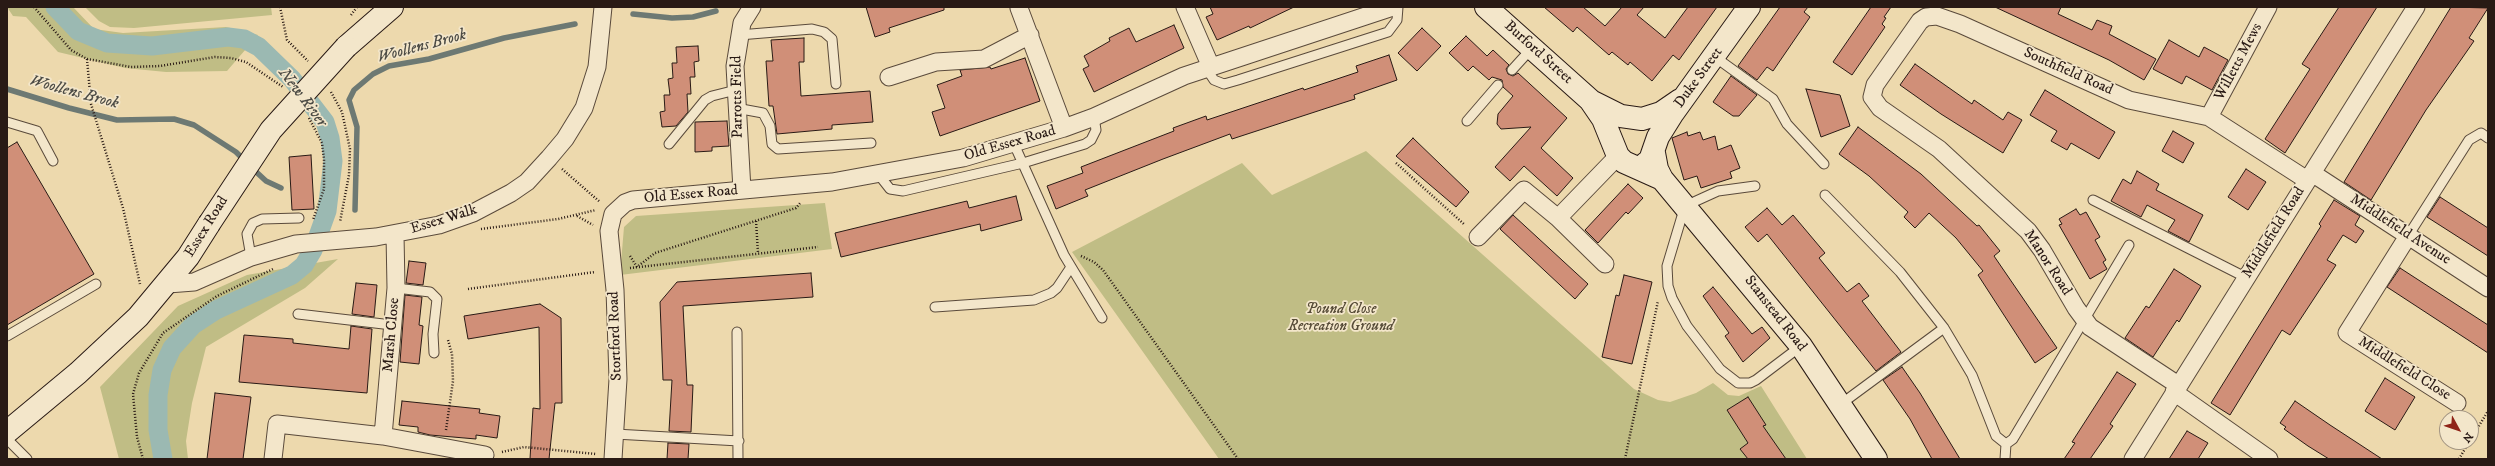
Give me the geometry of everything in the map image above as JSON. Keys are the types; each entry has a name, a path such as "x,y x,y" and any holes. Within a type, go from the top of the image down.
{"street":[{"name":"Essex Road","path":"7,432 78,373 138,317 168,284 188,257 271,130 346,48 392,7"},
{"name":"Parrotts Field","path":"742,190 736,108 735,66 742,23 752,7"},
{"path":"1185,7 1209,67"},
{"name":"Old Essex Road","path":"610,210 632,200 800,185 879,175 963,158 1064,128 1094,117 1162,84 1209,67 1393,7"},
{"name":"Burford Street","path":"1486,7 1590,100 1609,111 1631,118 1642,118 1661,112 1686,96"},
{"name":"Duke Street","path":"1654,152 1658,137 1749,7"},
{"name":"Willetts Mews","path":"2209,117 2268,7"},
{"name":"Middlefield Road","path":"2133,459 2416,7"},
{"name":"Essex Walk","path":"168,284 194,282 251,257 301,244 395,234 439,225 478,210 511,193 527,182 540,169 565,139 584,108 597,67 605,8"},
{"path":"1019,8 1064,128"},
{"name":"Southfield Road","path":"1880,108 1872,97 1875,85 1916,25 1926,17 1932,16 1960,24 2129,100 2209,117 2310,176"},
{"path":"889,77 936,62 984,59 1030,35"},
{"name":"Burford Street","path":"1590,100 1603,119 1627,161"},
{"name":"Manor Road","path":"1880,108 1940,149 2018,220 2042,250 2084,321 2102,337 2176,389 2269,459"},
{"path":"1558,218 1627,161 1650,160 1654,152"},
{"path":"1654,152 1657,169 1662,179"},
{"path":"1627,161 1662,179"},
{"name":"Middlefield Avenue","path":"2310,176 2408,236 2488,288"},
{"name":"Stanstead Road","path":"1662,179 1801,346 1841,404 1876,459"},
{"path":"1478,237 1524,190 1530,192 1605,264"},
{"name":"Stortford Road","path":"610,210 609,230 613,270 618,379 613,458"},
{"name":"Marsh Close","path":"383,436 396,288 395,234"},
{"name":"Middlefield Close","path":"2408,236 2347,333 2457,403"},
{"path":"272,459 277,424 383,436 444,448 491,454"}],"lane":[{"path":"1209,67 1214,80 1219,82 1234,82 1388,32 1397,20 1398,7"},
{"path":"739,35 812,29 824,32 832,39 836,84"},
{"path":"1512,70 1532,48"},
{"path":"1714,57 1773,99 1787,124 1824,164"},
{"path":"1467,121 1498,85"},
{"path":"669,144 682,132 705,100 720,93 736,90"},
{"path":"736,108 763,113 770,126 772,144 778,149 871,143"},
{"path":"879,175 890,189 903,191 1023,163 1086,144 1091,140 1096,130 1094,117"},
{"path":"7,122 37,131 53,161"},
{"path":"2408,236 2469,140 2481,133 2488,138"},
{"path":"1014,144 1064,255 1102,318"},
{"path":"1755,186 1718,191 1685,206 1666,273 1672,298 1684,320 1720,369 1732,381 1738,384 1750,383 1801,346"},
{"path":"1825,195 1900,272 1944,328 1972,375 1996,436 2006,444"},
{"path":"2093,200 2246,278"},
{"path":"251,257 247,234 253,223 262,219 300,218"},
{"path":"2006,444 2013,439 2129,244"},
{"path":"935,307 1034,300 1051,293 1057,288 1071,267"},
{"path":"7,336 96,284"},
{"path":"396,288 430,292 434,295 437,304 433,330 434,353"},
{"path":"298,314 392,325"},
{"path":"1841,404 1944,328"},
{"path":"737,332 738,459"},
{"path":"615,434 739,441"},
{"path":"7,439 27,459"},
{"path":"2005,459 2006,444"}],"path":[{"path":"34,7 70,50 87,59 131,67 160,66 215,57 231,58 246,62 286,90"},
{"path":"280,7 287,40 312,65"},
{"path":"87,59 91,104 123,208 142,292"},
{"path":"330,90 342,112 350,149 349,176 334,240"},
{"path":"301,244 320,204 324,176 322,143 307,113"},
{"path":"1396,163 1478,237"},
{"path":"558,165 610,210"},
{"path":"637,267 655,253 756,221 800,205 800,185"},
{"path":"475,230 558,219 610,210"},
{"path":"756,221 758,253"},
{"path":"468,289 637,267 818,247"},
{"path":"143,459 137,437 133,394 139,373 149,354 163,333 181,319 217,296 273,271 272,251"},
{"path":"1064,255 1083,256 1094,262 1103,270 1238,459"},
{"path":"1625,459 1648,343 1666,273"},
{"path":"433,330 446,337 452,354 453,381 444,448"},
{"path":"2479,426 2488,411"},
{"path":"491,454 524,447 613,458"},
{"path":"2459,459 2464,450"}],"green space":[{"path":"7,7 73,7 94,29 123,33 226,27 258,35 227,71 166,72 125,68 58,52 26,17 13,16"},
{"path":"85,7 271,7 272,15 134,28 110,27 99,21"},
{"name":"Pound Close Recreation Ground","path":"1366,151 1634,389 1658,400 1670,402 1696,393 1713,383 1728,395 1739,396 1761,386 1807,459 1219,459 1072,252 1242,163 1272,195"},
{"path":"825,203 832,249 620,275 624,227 636,216"},
{"path":"338,259 305,288 206,347 192,403 186,441 188,459 119,459 100,387 178,306 247,275"}],"building":[{"path":"866,7 944,7 944,10 889,28 890,32 875,37"},
{"path":"1210,7 1294,7 1250,28 1249,26 1217,40 1206,17 1213,14"},
{"path":"1544,7 1583,7 1605,26 1622,7 1644,7 1637,15 1665,38 1688,7 1717,7 1679,60 1673,55 1652,81 1630,62 1628,65 1612,52 1609,55 1577,27 1573,32"},
{"path":"1780,7 1808,7 1804,12 1810,17 1773,71 1767,67 1757,80 1738,66"},
{"path":"1871,7 1891,7 1884,17 1886,18 1882,24 1885,27 1852,75 1833,62"},
{"path":"1995,7 2061,7 2058,14 2092,30 2097,20 2112,26 2109,34 2156,59 2144,80 2109,60"},
{"path":"2339,7 2377,7 2285,153 2265,139 2310,69 2302,64"},
{"path":"2451,7 2488,8 2469,38 2474,41 2426,110 2371,200 2344,182"},
{"path":"1174,25 1184,48 1094,92 1083,69 1089,66 1084,56 1110,41 1109,38 1129,28 1136,42"},
{"path":"1422,28 1441,46 1417,71 1398,53"},
{"path":"1466,36 1487,56 1493,50 1509,65 1506,69 1508,74 1513,76 1518,73 1567,118 1541,148 1573,178 1557,196 1524,166 1510,181 1495,167 1531,127 1501,129 1497,124 1498,114 1513,96 1503,87 1502,80 1492,77 1489,80 1473,66 1468,71 1449,53"},
{"path":"804,38 804,62 799,62 801,96 870,91 873,122 832,125 832,129 777,134 773,106 769,106 766,61 773,61 771,40"},
{"path":"2169,40 2199,57 2204,47 2228,60 2212,90 2186,76 2182,84 2153,69"},
{"path":"698,46 699,61 694,62 695,77 690,77 691,94 687,94 688,112 676,126 662,127 660,112 665,111 664,95 670,95 668,79 673,78 672,63 677,63 676,47"},
{"path":"1389,55 1397,80 1354,95 1355,99 1232,139 1230,134 1163,159 1085,190 1088,196 1056,209 1047,186 1083,173 1081,167 1174,131 1173,128 1206,116 1207,120 1303,88 1304,90 1358,72 1356,66"},
{"path":"1025,58 1040,101 940,136 932,112 945,108 937,85 962,76 960,70 990,67 991,69"},
{"path":"1915,64 1972,104 1974,100 2003,120 2008,112 2022,120 2003,153 1941,114 1900,85"},
{"path":"1731,76 1757,95 1739,116 1733,116 1713,102"},
{"path":"1806,89 1840,95 1850,126 1821,137"},
{"path":"2045,90 2115,132 2099,159 2071,143 2067,150 2051,141 2057,131 2030,115"},
{"path":"727,121 729,146 712,147 712,151 695,152 695,122"},
{"path":"1858,127 1921,174 1977,226 1979,225 2000,251 1994,256 2057,348 2035,363 1978,275 1983,271 1956,238 1929,213 1915,228 1904,217 1908,212 1869,176 1839,154"},
{"path":"2173,131 2194,143 2183,163 2162,151"},
{"path":"1687,132 1688,136 1700,132 1703,140 1715,136 1718,150 1731,145 1740,168 1730,172 1732,178 1701,188 1697,176 1684,180 1672,138"},
{"path":"1413,138 1469,192 1456,207 1396,156"},
{"path":"17,142 94,274 7,325 7,148"},
{"path":"311,155 314,209 292,210 289,157"},
{"path":"2246,169 2266,182 2248,210 2228,197"},
{"path":"2137,171 2159,184 2156,190 2203,215 2189,242 2168,231 2175,220 2147,205 2141,217 2111,201 2123,179 2131,184"},
{"path":"1628,184 1643,198 1628,214 1626,212 1598,243 1585,230"},
{"path":"1016,196 1022,220 981,231 980,224 841,257 835,233 967,201 969,208"},
{"path":"2440,197 2488,228 2488,256 2427,217"},
{"path":"2334,200 2360,216 2355,225 2364,231 2356,243 2343,235 2327,260 2336,265 2290,335 2282,330 2230,415 2211,403 2321,226 2319,224"},
{"path":"1767,208 1782,225 1793,215 1825,253 1819,258 1847,292 1859,283 1869,296 1862,301 1901,352 1876,371 1767,234 1758,242 1745,227"},
{"path":"2076,209 2080,215 2086,212 2100,237 2095,240 2106,260 2103,262 2107,269 2090,279 2059,225 2062,224 2059,219"},
{"path":"1513,215 1588,284 1575,299 1500,229"},
{"path":"409,261 426,263 423,285 406,283"},
{"path":"2400,268 2488,325 2488,353 2387,287"},
{"path":"2174,269 2201,286 2179,322 2177,320 2153,357 2125,338 2146,306 2149,308"},
{"path":"811,273 813,297 683,306 687,385 693,385 691,432 669,431 672,380 663,380 660,302 677,282"},
{"path":"1624,275 1652,282 1632,364 1602,357 1616,295 1619,296"},
{"path":"356,283 377,285 374,317 352,314"},
{"path":"1713,287 1752,334 1762,327 1770,338 1743,362 1725,336 1729,333 1703,296"},
{"path":"405,295 422,297 419,325 423,326 419,364 400,362"},
{"path":"540,304 561,318 562,403 555,403 549,459 530,459 533,408 540,409 539,327 468,339 464,316"},
{"path":"351,326 372,329 367,393 239,382 244,335 293,339 293,343 349,349"},
{"path":"1902,367 1920,393 1960,459 1932,459 1910,419 1883,380"},
{"path":"2117,372 2136,384 2110,424 2113,426 2090,459 2064,459 2075,443 2072,442"},
{"path":"2385,378 2415,397 2395,430 2365,411"},
{"path":"215,393 251,397 243,459 207,459"},
{"path":"1748,397 1766,425 1763,426 1786,459 1748,459 1740,449 1748,443 1727,410"},
{"path":"402,401 480,409 479,413 500,416 497,438 476,435 476,439 430,435 418,432 418,427 399,425"},
{"path":"2295,401 2382,459 2329,459 2308,446 2284,429 2286,427 2280,423"},
{"path":"2187,431 2208,443 2198,459 2169,459"},
{"path":"668,443 689,444 688,459 667,459"}],"waterway":[{"name":"New River","path":"55,7 78,31 107,43 152,46 228,37 244,39 259,47 292,79 325,122 330,138 333,161 327,211 313,250 304,265 292,275 216,310 193,325 172,348 162,370 158,395 158,430 163,459"},
{"name":"Woollens Brook","path":"633,14 672,18 693,17 716,11"},
{"name":"Woollens Brook","path":"355,210 357,127 349,100 354,90 373,74 389,66 429,59 504,38 575,24"},
{"name":"Woollens Brook","path":"7,89 69,108 117,120 174,119 194,125 236,152 246,162"},
{"name":"Woollens Brook","path":"252,168 266,181 281,188"}]}
